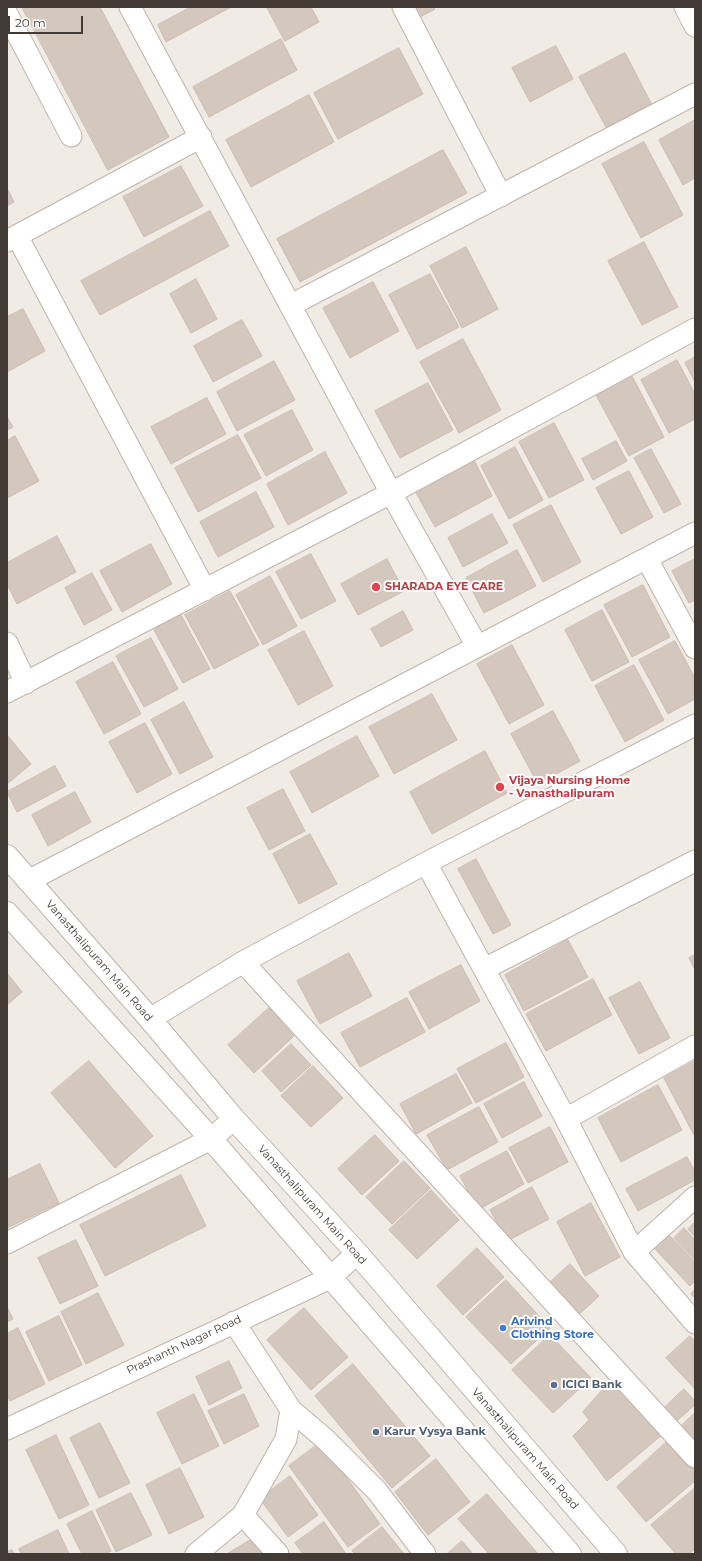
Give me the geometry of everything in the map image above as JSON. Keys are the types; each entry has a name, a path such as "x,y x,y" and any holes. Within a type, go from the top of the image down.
{"street":[{"path":"130,7 391,493 477,646"},
{"path":"403,7 501,196"},
{"path":"685,7 695,26"},
{"path":"7,14 71,136"},
{"path":"291,306 695,94"},
{"path":"201,137 12,238 205,590"},
{"path":"7,692 391,493 695,329"},
{"path":"28,880 695,533"},
{"path":"647,559 695,648"},
{"path":"7,643 26,683"},
{"path":"150,1019 243,962 426,863 695,725"},
{"name":"Vanasthalipuram Main Road","path":"7,856 150,1019 234,1119 356,1254 616,1554"},
{"path":"484,969 695,861"},
{"path":"426,863 566,1119 634,1252 695,1323"},
{"path":"7,913 211,1139 570,1554"},
{"path":"243,962 695,1457"},
{"path":"566,1119 695,1046"},
{"path":"7,1243 211,1139 234,1119"},
{"path":"634,1252 695,1197"},
{"name":"Prashanth Nagar Road","path":"7,1429 330,1278 356,1254"},
{"path":"234,1322 291,1410 324,1438 377,1491 425,1554"},
{"path":"196,1554 243,1515 286,1439 291,1410"},
{"path":"243,1515 278,1554"}],"building":[{"path":"22,7 100,7 169,137 108,170"},
{"path":"191,7 231,7 166,42 158,25"},
{"path":"267,7 311,7 319,22 285,41"},
{"path":"414,7 433,7 435,9 420,17"},
{"path":"281,39 297,70 209,117 193,87"},
{"path":"556,46 573,79 530,102 512,68"},
{"path":"399,48 423,94 338,139 314,93"},
{"path":"625,53 652,105 607,129 579,77"},
{"path":"309,95 334,142 251,187 226,140"},
{"path":"695,120 695,178 683,185 659,140"},
{"path":"644,142 683,215 641,238 602,164"},
{"path":"443,150 467,193 300,282 277,239"},
{"path":"181,166 203,206 144,237 123,197"},
{"path":"7,188 14,202 7,206"},
{"path":"210,211 229,246 100,315 81,281"},
{"path":"644,242 678,307 642,325 608,261"},
{"path":"466,247 498,309 462,328 430,266"},
{"path":"430,274 459,327 417,349 389,295"},
{"path":"196,279 217,319 191,333 170,294"},
{"path":"373,282 399,331 350,358 323,308"},
{"path":"23,309 45,351 7,372 7,317"},
{"path":"242,320 262,356 213,382 194,346"},
{"path":"463,339 501,410 459,433 420,362"},
{"path":"695,357 695,382 685,363"},
{"path":"677,360 695,394 695,419 669,433 641,380"},
{"path":"274,361 295,400 237,431 217,392"},
{"path":"632,376 664,437 629,456 596,395"},
{"path":"428,383 453,430 400,458 375,411"},
{"path":"207,398 226,434 171,464 151,427"},
{"path":"292,410 313,450 266,476 244,435"},
{"path":"7,417 13,427 7,430"},
{"path":"554,423 584,480 549,498 519,442"},
{"path":"238,435 261,478 198,512 175,468"},
{"path":"15,436 39,481 7,498 7,441"},
{"path":"616,441 627,461 593,480 582,459"},
{"path":"515,447 543,500 509,519 481,466"},
{"path":"651,449 681,504 664,513 634,458"},
{"path":"325,452 347,493 288,525 267,484"},
{"path":"473,458 492,496 435,527 414,489"},
{"path":"629,471 653,517 621,534 596,488"},
{"path":"256,492 274,527 218,557 200,522"},
{"path":"551,505 581,562 543,582 513,525"},
{"path":"492,514 508,543 463,567 448,538"},
{"path":"57,536 76,572 17,604 7,584 7,563"},
{"path":"151,544 172,584 122,612 100,571"},
{"path":"517,550 536,586 484,613 466,578"},
{"path":"311,554 336,601 301,619 276,572"},
{"path":"387,559 404,591 358,615 341,584"},
{"path":"695,559 695,600 689,603 672,571"},
{"path":"92,573 112,610 84,625 65,588"},
{"path":"270,576 297,626 263,645 236,595"},
{"path":"643,585 670,637 632,657 604,605"},
{"path":"230,591 259,645 214,669 185,615"},
{"path":"602,610 629,662 592,681 565,630"},
{"path":"403,611 413,630 381,647 371,629"},
{"path":"181,615 210,669 183,683 154,630"},
{"path":"304,631 333,686 298,705 268,650"},
{"path":"151,638 178,689 144,707 116,656"},
{"path":"675,641 695,678 695,699 668,714 639,660"},
{"path":"512,645 544,705 509,724 477,664"},
{"path":"113,662 141,714 104,734 76,682"},
{"path":"634,665 664,720 625,742 595,686"},
{"path":"432,694 457,740 394,774 369,727"},
{"path":"184,702 213,757 180,774 151,720"},
{"path":"553,711 580,761 538,784 511,734"},
{"path":"145,723 172,774 137,793 109,742"},
{"path":"7,735 31,764 7,784"},
{"path":"357,736 379,776 312,813 290,772"},
{"path":"485,751 507,793 432,834 410,792"},
{"path":"55,766 66,786 17,812 7,792"},
{"path":"283,789 305,831 269,850 247,808"},
{"path":"75,792 91,822 48,846 32,815"},
{"path":"310,834 337,884 299,904 273,854"},
{"path":"476,859 511,925 493,934 458,869"},
{"path":"568,940 588,977 524,1011 505,975"},
{"path":"349,953 372,996 320,1024 297,981"},
{"path":"695,955 695,970 689,958"},
{"path":"461,965 480,1001 429,1029 409,992"},
{"path":"7,973 22,992 7,1005"},
{"path":"593,979 612,1015 546,1051 526,1014"},
{"path":"640,982 670,1038 639,1054 609,998"},
{"path":"407,998 425,1032 360,1067 341,1033"},
{"path":"269,1008 294,1036 254,1073 228,1045"},
{"path":"506,1043 524,1077 476,1103 457,1069"},
{"path":"291,1044 311,1065 281,1092 262,1071"},
{"path":"89,1061 153,1136 115,1168 51,1093"},
{"path":"695,1061 695,1137 664,1078"},
{"path":"313,1066 343,1098 311,1127 281,1096"},
{"path":"456,1074 472,1103 416,1134 400,1104"},
{"path":"524,1082 542,1116 502,1138 484,1104"},
{"path":"658,1085 682,1130 621,1162 598,1118"},
{"path":"479,1107 498,1142 447,1170 427,1135"},
{"path":"550,1127 568,1162 528,1183 509,1148"},
{"path":"375,1135 399,1161 362,1195 338,1169"},
{"path":"507,1151 524,1184 478,1210 460,1176"},
{"path":"687,1157 695,1172 695,1180 638,1211 626,1189"},
{"path":"404,1161 430,1188 392,1224 366,1197"},
{"path":"40,1164 59,1203 7,1228 7,1180"},
{"path":"181,1175 206,1226 105,1276 80,1225"},
{"path":"532,1187 549,1219 507,1241 490,1210"},
{"path":"431,1190 459,1220 417,1259 389,1230"},
{"path":"591,1203 620,1257 585,1276 557,1222"},
{"path":"695,1222 695,1237 688,1229"},
{"path":"684,1228 695,1240 695,1260 674,1238"},
{"path":"670,1236 695,1262 695,1281 690,1286 655,1249"},
{"path":"76,1240 98,1286 60,1304 38,1258"},
{"path":"477,1248 504,1277 463,1315 437,1286"},
{"path":"570,1264 599,1296 573,1320 544,1288"},
{"path":"506,1280 550,1328 511,1364 466,1317"},
{"path":"695,1290 695,1298 691,1294"},
{"path":"98,1293 124,1345 86,1364 61,1312"},
{"path":"7,1307 13,1319 7,1322"},
{"path":"304,1308 348,1357 311,1390 267,1340"},
{"path":"59,1316 82,1365 49,1381 26,1332"},
{"path":"18,1328 45,1384 10,1401 7,1394 7,1334"},
{"path":"550,1335 591,1378 553,1413 512,1370"},
{"path":"690,1336 695,1341 695,1389 666,1358"},
{"path":"229,1361 242,1388 209,1405 196,1377"},
{"path":"353,1364 430,1456 392,1488 315,1396"},
{"path":"614,1377 663,1434 607,1481 573,1436 589,1420 583,1412"},
{"path":"684,1389 695,1401 695,1405 673,1424 661,1411"},
{"path":"194,1394 219,1446 182,1464 157,1413"},
{"path":"244,1394 259,1426 224,1444 208,1411"},
{"path":"695,1413 695,1447 678,1429"},
{"path":"100,1423 130,1483 99,1498 70,1438"},
{"path":"56,1435 89,1505 59,1519 26,1450"},
{"path":"670,1439 695,1466 695,1481 646,1522 617,1487"},
{"path":"321,1442 380,1524 348,1547 289,1466"},
{"path":"436,1459 470,1502 428,1535 395,1492"},
{"path":"180,1468 204,1517 169,1534 146,1485"},
{"path":"290,1476 318,1515 288,1537 260,1499"},
{"path":"695,1488 695,1549 689,1554 676,1554 651,1525"},
{"path":"131,1493 152,1535 116,1552 96,1510"},
{"path":"487,1494 538,1554 489,1554 458,1519"},
{"path":"92,1511 111,1551 105,1554 82,1554 67,1524"},
{"path":"324,1522 346,1554 303,1554 295,1543"},
{"path":"382,1527 404,1554 355,1554 352,1551"},
{"path":"58,1530 69,1554 21,1554 19,1549"},
{"path":"254,1538 264,1554 227,1554"},
{"path":"462,1541 473,1554 447,1554"},
{"path":"12,1550 14,1554 7,1554 7,1552"}],"place":[{"name":"SHARADA EYE CARE","path":"376,587"},
{"name":"Vijaya Nursing Home - Vanasthalipuram","path":"500,787"},
{"name":"Arivind Clothing Store","path":"503,1328"},
{"name":"ICICI Bank","path":"554,1385"},
{"name":"Karur Vysya Bank","path":"376,1432"}]}
